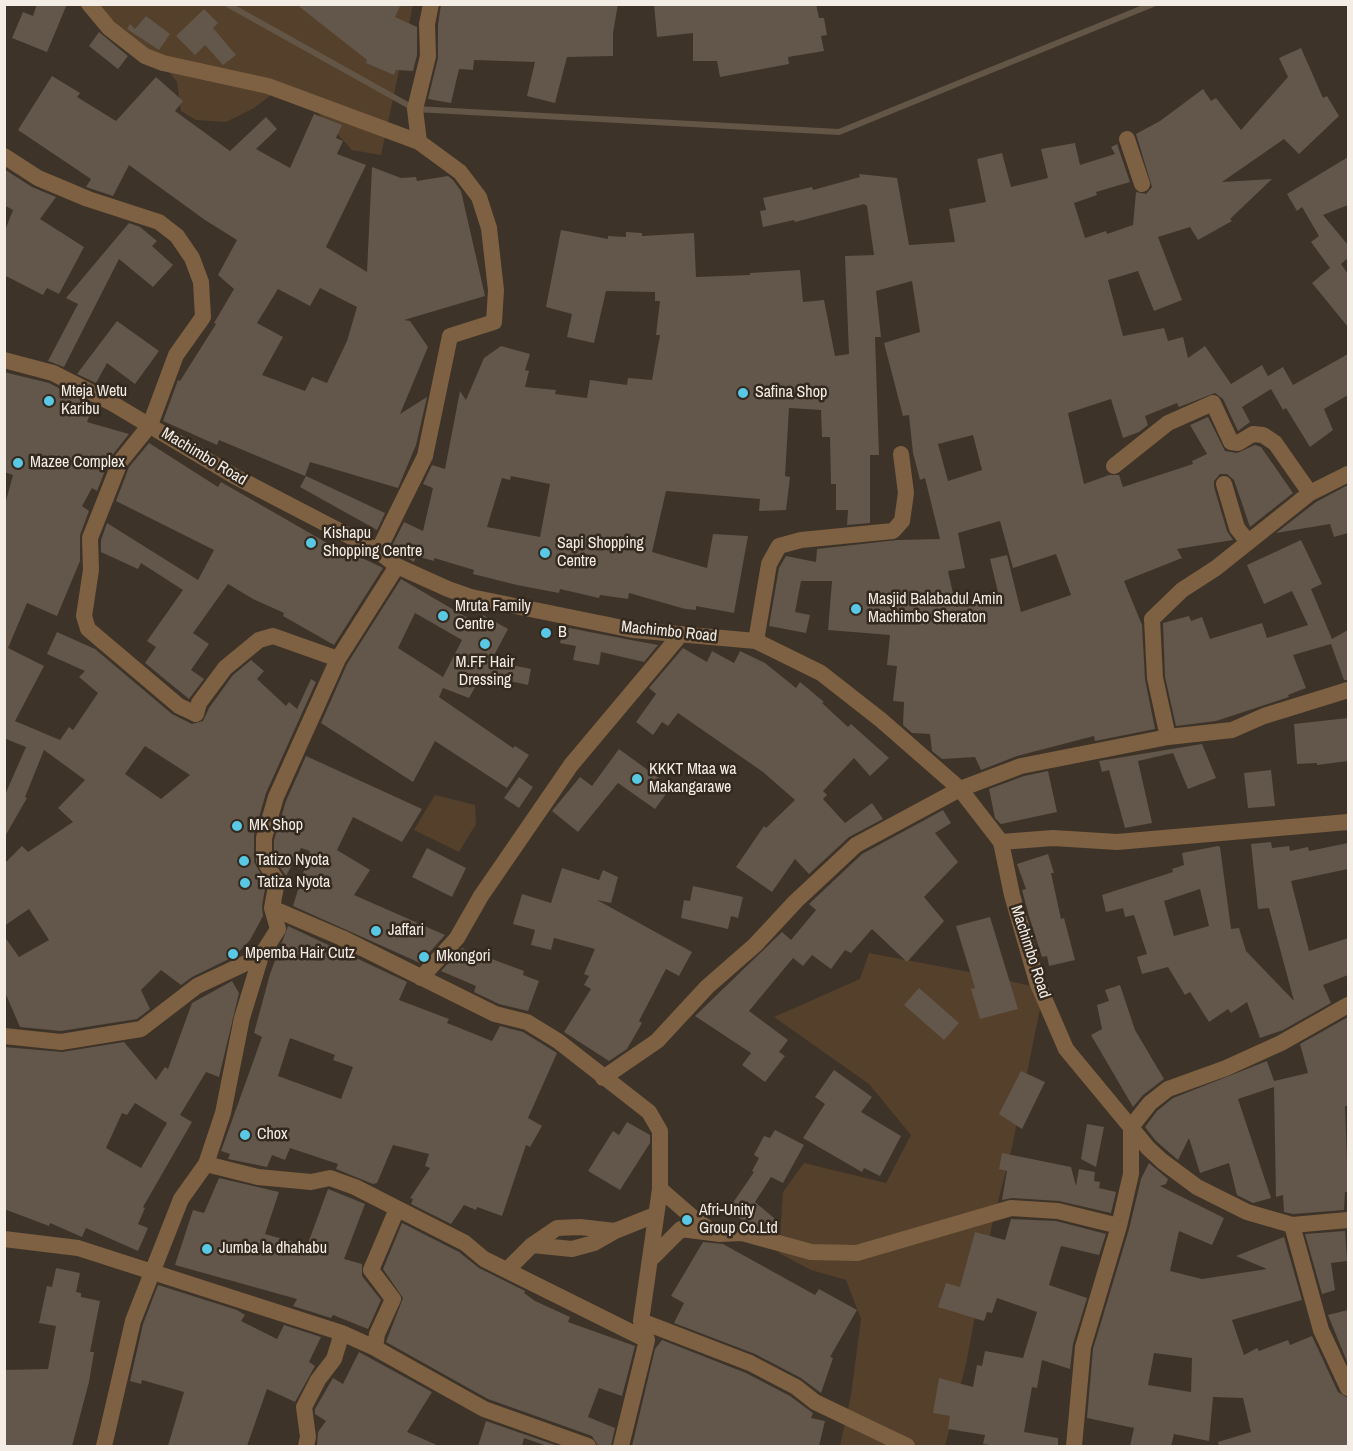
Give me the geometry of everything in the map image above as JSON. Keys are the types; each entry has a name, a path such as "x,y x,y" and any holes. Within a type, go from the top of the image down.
{"street":[{"path":"89,4 109,28 145,56 163,63 268,86 418,142 460,172 479,197 489,228 496,290 494,322 450,336 425,456 378,551"},
{"path":"418,142 415,109 428,56 428,24 431,4"},
{"path":"1127,140 1142,184"},
{"path":"4,156 38,178 88,199 159,222 177,236 192,258 201,282 203,317 176,355 150,425 120,462 90,538 91,570 84,616 88,629 179,706 196,714 199,703 225,668 259,640 273,636 338,659"},
{"name":"Machimbo Road","path":"4,360 53,373 150,425 234,476 378,551 397,566 471,597 633,630 756,641 821,673 881,720 960,789 1001,842 1012,895 1037,982 1066,1049 1148,1148 1197,1187 1247,1212 1292,1225"},
{"path":"1114,466 1168,423 1213,403 1231,442 1238,443 1253,434 1263,435 1275,443 1310,493"},
{"path":"756,641 769,564 779,546 801,540 893,531 902,521 906,493 902,454"},
{"path":"1168,737 1155,678 1152,619 1182,590 1216,568 1310,493 1348,474"},
{"path":"1224,484 1237,528 1248,542"},
{"path":"104,1446 133,1321 144,1288 154,1274 181,1199 206,1164 223,1113 242,1018 261,956 278,929 272,908 277,881 264,861 264,838 276,797 338,659 397,566"},
{"path":"421,978 457,938 481,896 571,765 681,634"},
{"path":"603,1077 657,1041 707,987 755,945 796,900 856,844 960,789 1021,765 1168,737 1232,730 1274,713 1348,690"},
{"path":"1001,842 1053,838 1118,842 1348,822"},
{"path":"272,908 342,938 495,1014 527,1022 558,1041 649,1112 660,1131 660,1189 655,1215 653,1257 642,1321 647,1340 621,1446"},
{"path":"4,1036 61,1042 141,1029 197,986 261,956"},
{"path":"1074,1446 1083,1347 1119,1226 1131,1174 1131,1127 1150,1103 1168,1089 1226,1068 1281,1043 1348,1005"},
{"path":"206,1164 258,1177 311,1182 330,1178 389,1202 397,1209 465,1243 484,1259 647,1340"},
{"path":"660,1189 699,1222 720,1234"},
{"path":"653,1257 681,1229 720,1234 742,1233 811,1252 857,1253 1011,1208 1058,1211 1119,1226"},
{"path":"375,1348 377,1334 393,1299 371,1270 397,1209"},
{"path":"508,1269 532,1245 572,1249 594,1243 615,1231 655,1215"},
{"path":"1348,1220 1292,1225 1321,1330 1348,1388"},
{"path":"4,1239 78,1248 342,1333 375,1348 484,1409 588,1446"},
{"path":"642,1321 750,1363 796,1387 815,1402 907,1446"},
{"path":"306,1446 308,1437 304,1407 318,1380 337,1354 342,1333"}],"shaded area":[{"path":"100,5 413,5 381,155 352,150 317,112 284,85 254,108 226,122 196,120 181,111 177,82 161,62 106,21"},
{"path":"435,795 475,805 476,824 459,852 414,830"},
{"path":"869,953 1044,989 1012,1147 992,1225 966,1364 945,1446 840,1446 851,1395 861,1319 846,1280 811,1270 779,1253 783,1192 804,1163 886,1183 911,1135 869,1084 774,1017 860,979"}],"building":[{"path":"37,4 67,4 47,52 12,38 23,12 33,16"},
{"path":"296,4 401,4 395,17 417,27 417,55 413,71 396,70 394,75 366,63 367,60"},
{"path":"441,4 618,4 613,33 613,56 567,57 555,103 527,96 535,62 474,60 473,70 459,69 451,103 428,99 438,58 438,25"},
{"path":"654,4 816,4 819,18 824,18 827,35 821,36 824,51 788,57 789,64 720,77 717,61 693,61 693,33 657,37"},
{"path":"204,9 218,23 213,28 236,55 223,65 205,45 195,55 176,36"},
{"path":"146,16 170,34 159,50 127,29 130,24 135,29"},
{"path":"99,32 128,56 118,69 89,46"},
{"path":"1301,48 1323,98 1327,96 1339,116 1299,154 1284,139 1222,182 1272,179 1230,219 1232,221 1198,240 1190,227 1158,237 1182,300 1154,311 1138,271 1108,280 1123,336 1164,328 1168,341 1183,337 1188,358 1205,346 1231,384 1262,365 1268,376 1283,367 1293,385 1348,354 1348,395 1324,409 1333,430 1310,447 1286,408 1283,410 1271,389 1242,407 1250,422 1238,431 1223,399 1215,393 1179,407 1177,403 1145,416 1148,425 1139,432 1123,438 1111,399 1068,413 1084,484 1109,475 1119,475 1123,487 1193,464 1192,461 1207,454 1190,425 1208,417 1225,451 1237,453 1255,445 1261,447 1293,493 1250,527 1234,480 1227,474 1220,474 1214,481 1214,487 1227,531 1233,540 1177,549 1182,558 1124,581 1142,625 1145,679 1155,729 1095,741 1094,736 1017,756 981,770 975,757 942,759 932,751 930,734 912,733 903,725 904,702 893,701 897,666 887,665 890,635 828,630 832,581 801,581 795,612 810,615 806,633 769,626 779,568 786,556 816,562 817,549 897,540 940,539 925,478 920,480 913,453 909,415 903,416 884,343 920,332 912,281 876,291 881,337 875,337 879,455 870,455 870,523 847,525 848,510 836,510 836,484 831,484 830,437 822,437 821,410 789,408 785,476 790,477 786,510 759,511 760,499 666,491 652,552 707,568 713,534 748,536 734,613 696,606 696,610 685,609 629,593 628,599 600,595 599,598 560,589 559,593 473,574 474,570 434,558 434,561 416,556 414,562 391,548 404,522 423,531 433,488 423,484 432,465 445,469 460,391 466,400 484,358 501,346 530,354 525,370 529,371 525,387 556,390 555,394 587,398 590,380 627,385 628,378 652,380 660,335 656,335 660,301 655,301 655,292 606,291 594,343 567,337 572,314 546,307 561,230 608,239 608,236 626,237 626,232 642,233 642,236 694,233 696,277 800,270 803,302 824,300 835,356 849,354 845,256 874,255 867,206 864,204 795,222 794,220 763,227 760,211 766,210 763,198 812,187 813,190 860,177 859,174 897,178 909,245 955,242 949,209 986,202 977,159 1002,153 1011,187 1048,178 1041,149 1075,143 1080,165 1115,154 1111,147 1117,144 1130,182 1096,192 1097,195 1074,203 1085,238 1106,231 1107,234 1133,225 1136,192 1146,194 1152,187 1136,134 1160,121 1203,89 1211,101 1216,98 1241,130 1288,77 1279,58","holes":["973,435 982,470 948,481 938,444","511,476 550,484 540,537 487,527 502,478 510,480","1000,521 1013,568 1056,554 1071,595 1021,612 1007,555 990,559 999,596 956,607 948,571 965,568 958,533"]},
{"path":"52,76 80,93 77,97 116,121 156,77 183,101 175,111 230,151 266,117 277,129 256,149 290,168 314,114 342,125 336,138 343,141 337,154 366,165 326,247 367,272 372,167 401,178 416,177 417,181 448,176 453,180 461,191 485,296 404,320 410,321 428,347 400,414 427,397 416,445 398,488 310,462 305,476 219,440 217,445 163,421 178,380 180,381 216,324 214,323 234,289 218,275 237,240 205,220 129,165 113,196 86,187 91,179 18,130","holes":["320,288 357,307 347,341 327,383 312,377 305,391 262,375 283,337 257,323 278,289 310,306"]},
{"path":"1348,157 1348,205 1323,215 1348,245 1348,258 1341,264 1348,274 1348,327 1312,283 1330,268 1311,242 1319,236 1302,207 1297,211 1287,194"},
{"path":"4,169 32,187 56,197 40,219 84,247 59,294 47,288 43,295 4,275 4,233 13,210 4,205"},
{"path":"129,223 140,227 157,241 152,246 173,265 153,287 119,259 64,367 48,361 78,304 66,298"},
{"path":"117,321 159,351 135,384 107,363 96,383 77,374"},
{"path":"4,372 49,383 86,402 83,406 92,409 87,422 129,434 110,458 97,491 92,488 82,506 89,511 80,535 80,561 57,616 27,603 8,648 44,666 15,721 60,740 69,727 73,730 98,693 79,677 85,671 47,654 57,632 95,649 172,714 192,724 203,721 209,708 233,675 251,660 264,671 257,679 286,706 289,702 297,709 311,679 316,682 266,793 254,835 254,862 266,883 262,906 263,916 250,940 235,956 192,977 181,985 161,970 141,990 150,1009 137,1019 61,1031 20,1027 4,990 4,936 19,957 49,940 29,909 4,926 4,864 22,846 28,852 73,822 58,808 85,780 44,750 25,797 27,798 4,838 4,797 26,747 6,739 4,742 4,508 13,475 4,472","holes":["145,746 190,775 161,799 125,774"]},
{"path":"149,443 218,487 221,482 334,547 335,545 383,568 334,645 283,616 284,613 253,599 228,584 193,633 209,644 191,670 204,679 189,699 145,663 156,647 147,641 183,590 141,563 138,569 101,552 101,540 107,523 198,580 214,550 116,501 129,467"},
{"path":"306,476 385,513 377,530 300,487"},
{"path":"1348,485 1348,533 1334,537 1330,524 1276,533 1316,502"},
{"path":"1301,540 1322,584 1311,589 1332,639 1348,630 1348,680 1344,680 1331,644 1293,655 1306,688 1288,695 1289,697 1216,721 1176,726 1165,677 1163,623 1189,616 1191,621 1202,617 1210,639 1262,623 1267,638 1308,625 1292,591 1264,604 1247,565"},
{"path":"401,579 478,624 483,615 508,629 491,661 531,669 528,685 482,675 469,698 443,688 439,697 513,748 515,746 529,755 507,788 435,741 413,782 321,723 347,664","holes":["415,613 462,640 443,677 398,648"]},
{"path":"564,627 658,645 644,662 601,652 599,665 573,660 576,646 560,643"},
{"path":"683,648 707,662 712,651 734,663 740,651 765,663 796,688 800,682 824,702 822,703 848,727 851,724 889,758 870,776 854,758 823,791 827,795 823,799 845,823 872,803 883,819 849,837 809,874 795,859 772,892 736,867 764,826 766,828 795,800 763,772 678,713 668,726 662,722 653,735 636,722 656,694 649,688"},
{"path":"1348,718 1348,761 1317,765 1317,763 1297,764 1294,724"},
{"path":"1202,744 1216,778 1188,789 1173,753 1138,761 1152,823 1125,828 1109,770 1102,772 1099,761"},
{"path":"619,749 671,787 655,809 618,783 578,832 552,811 580,777 592,786"},
{"path":"306,756 422,809 402,842 353,817 337,850 370,870 354,895 445,935 420,963 293,906 310,851 301,848 286,876 274,858 274,840 286,801"},
{"path":"1271,770 1275,806 1248,808 1244,773"},
{"path":"1048,771 1057,812 1001,824 995,818 989,789 1024,776"},
{"path":"519,777 533,787 519,808 504,798"},
{"path":"943,810 951,823 935,833 958,862 924,897 944,921 907,962 872,929 851,953 845,950 831,969 812,955 803,966 793,958 749,1011 788,1040 779,1052 785,1056 765,1082 742,1065 751,1053 695,1016 782,932 791,940 816,910 809,904 862,854"},
{"path":"1271,842 1272,848 1289,846 1290,851 1308,847 1309,851 1348,843 1348,869 1291,881 1309,951 1348,938 1348,975 1323,985 1331,1003 1283,1030 1260,1038 1247,1002 1231,1013 1228,1009 1209,1022 1190,992 1185,995 1168,967 1142,974 1137,957 1147,954 1134,915 1125,917 1123,908 1106,912 1102,895 1173,872 1172,869 1184,865 1182,853 1220,847 1231,929 1239,928 1246,951 1294,1001 1269,908 1258,909 1251,844","holes":["1200,889 1209,926 1174,936 1164,901"]},
{"path":"427,848 466,868 452,897 412,877"},
{"path":"1048,854 1054,873 1051,873 1061,919 1064,918 1075,960 1049,966 1047,956 1042,957 1029,916 1022,890 1026,889 1017,864"},
{"path":"562,868 599,880 603,870 618,877 611,903 597,900 692,952 679,976 666,969 639,1021 642,1023 627,1049 609,1061 564,1032 591,989 584,985 589,976 584,974 595,949 554,938 551,950 531,945 535,930 513,924 522,894 551,903"},
{"path":"693,886 743,897 738,918 731,916 728,929 681,918 684,900 690,901"},
{"path":"990,917 1018,1009 980,1019 971,989 975,988 956,926"},
{"path":"288,926 407,982 399,1000 449,1019 447,1023 492,1041 500,1026 523,1032 557,1053 528,1118 542,1126 530,1147 526,1145 502,1216 464,1205 451,1224 411,1204 413,1199 410,1198 430,1168 425,1166 429,1154 393,1145 377,1183 373,1184 336,1169 338,1164 290,1148 285,1160 272,1155 267,1167 228,1159 230,1154 221,1151 262,1037 254,1033 270,974","holes":["290,1038 335,1055 333,1060 353,1067 341,1099 278,1076"]},
{"path":"462,948 524,971 523,975 539,981 528,1011 499,1004 474,992 476,986 441,971"},
{"path":"232,981 239,993 219,1077 206,1072 180,1115 192,1122 143,1207 145,1208 138,1224 148,1228 138,1251 86,1228 82,1237 50,1223 49,1226 4,1209 4,1047 62,1052 124,1042 156,1080 165,1067 168,1069 192,1003","holes":["135,1103 167,1123 141,1168 106,1148 122,1113 127,1115"]},
{"path":"1120,985 1135,1030 1164,1079 1143,1095 1133,1107 1091,1035 1102,1029 1097,1005 1109,1001 1105,990"},
{"path":"919,988 959,1023 944,1040 904,1005"},
{"path":"1348,1017 1348,1106 1345,1106 1348,1192 1345,1192 1344,1210 1293,1214 1284,1212 1283,1195 1276,1197 1274,1087 1238,1099 1271,1198 1253,1203 1237,1195 1229,1163 1200,1173 1189,1138 1178,1160 1156,1141 1145,1127 1157,1111 1173,1098 1267,1061 1274,1081 1308,1073 1300,1044"},
{"path":"834,1070 872,1097 861,1112 901,1136 880,1176 864,1168 862,1172 803,1138 825,1104 815,1097"},
{"path":"1021,1071 1045,1082 1022,1129 999,1114"},
{"path":"627,1122 650,1135 650,1143 620,1190 588,1171 613,1131 619,1135"},
{"path":"1087,1124 1104,1127 1096,1167 1081,1159"},
{"path":"775,1130 804,1145 783,1183 771,1177 755,1202 780,1223 773,1231 748,1224 728,1210 754,1172 752,1171 759,1158 754,1155 764,1136 770,1138"},
{"path":"1002,1153 1071,1167 1076,1186 1079,1169 1095,1172 1094,1181 1100,1182 1099,1188 1116,1192 1111,1213 1059,1201 1012,1198 1002,1200 1007,1171 999,1169"},
{"path":"1149,1163 1168,1179 1166,1184 1160,1186 1224,1218 1212,1245 1179,1231 1170,1271 1202,1279 1267,1269 1236,1256 1284,1237 1302,1300 1232,1320 1244,1355 1257,1348 1259,1351 1288,1340 1290,1345 1312,1336 1338,1392 1348,1398 1348,1446 1219,1446 1218,1442 1251,1432 1243,1398 1213,1397 1209,1441 1174,1434 1171,1446 1130,1446 1134,1428 1087,1418 1093,1349 1129,1229 1141,1179","holes":["1154,1353 1192,1358 1191,1392 1148,1385"]},
{"path":"219,1178 279,1192 265,1234 307,1246 328,1189 365,1204 344,1259 362,1264 362,1276 381,1300 368,1329 333,1315 331,1318 293,1306 297,1299 175,1265 193,1210 204,1213"},
{"path":"1011,1219 1056,1221 1106,1234 1099,1255 1061,1246 1049,1285 1087,1298 1073,1344 1070,1369 1042,1360 1037,1388 1032,1387 1024,1432 1058,1438 1058,1446 983,1444 985,1435 948,1429 950,1416 933,1413 939,1378 973,1387 977,1365 982,1366 985,1351 1023,1358 1037,1312 997,1298 992,1313 987,1312 984,1321 938,1307 946,1283 960,1287 975,1232 1005,1240"},
{"path":"402,1223 459,1252 479,1268 525,1291 524,1293 535,1301 570,1317 568,1322 635,1346 622,1396 599,1388 588,1417 615,1428 611,1446 598,1446 592,1436 488,1399 386,1342 403,1298 383,1269"},
{"path":"1345,1231 1347,1261 1331,1263 1335,1290 1322,1294 1305,1234"},
{"path":"703,1242 723,1244 815,1295 819,1289 857,1310 830,1357 833,1358 821,1393 801,1378 755,1354 674,1323 684,1303 671,1296"},
{"path":"56,1268 80,1273 76,1292 81,1293 81,1297 100,1301 90,1352 94,1352 89,1382 72,1446 4,1446 4,1370 48,1369 56,1326 39,1323 47,1286 52,1287"},
{"path":"158,1285 237,1310 245,1315 241,1321 277,1339 284,1325 321,1337 309,1362 315,1366 295,1402 267,1389 247,1446 168,1446 184,1392 142,1380 141,1384 130,1381 143,1324"},
{"path":"1348,1310 1348,1364 1328,1315"},
{"path":"662,1340 746,1373 790,1396 813,1413 811,1418 825,1421 819,1446 632,1446 655,1349"},
{"path":"359,1352 432,1392 407,1432 439,1446 317,1446 318,1432 326,1421 315,1414 315,1409 333,1378 343,1384"},
{"path":"486,1421 558,1446 547,1446 524,1438 522,1446 478,1446"}],"waterway":[{"path":"227,4 415,109 839,132 1153,4"}],"place":[{"name":"Safina Shop","path":"743,393"},
{"name":"Mteja Wetu Karibu","path":"49,401"},
{"name":"Mazee Complex","path":"18,463"},
{"name":"Kishapu Shopping Centre","path":"311,543"},
{"name":"Sapi Shopping Centre","path":"545,553"},
{"name":"Masjid Balabadul Amin Machimbo Sheraton","path":"856,609"},
{"name":"Mruta Family Centre","path":"443,616"},
{"name":"B","path":"546,633"},
{"name":"M.FF Hair Dressing","path":"485,644"},
{"name":"KKKT Mtaa wa Makangarawe","path":"637,779"},
{"name":"MK Shop","path":"237,826"},
{"name":"Tatizo Nyota","path":"244,861"},
{"name":"Tatiza Nyota","path":"245,883"},
{"name":"Jaffari","path":"376,931"},
{"name":"Mpemba Hair Cutz","path":"233,954"},
{"name":"Mkongori","path":"424,957"},
{"name":"Chox","path":"245,1135"},
{"name":"Afri-Unity Group Co.Ltd","path":"687,1220"},
{"name":"Jumba la dhahabu","path":"207,1249"}]}
